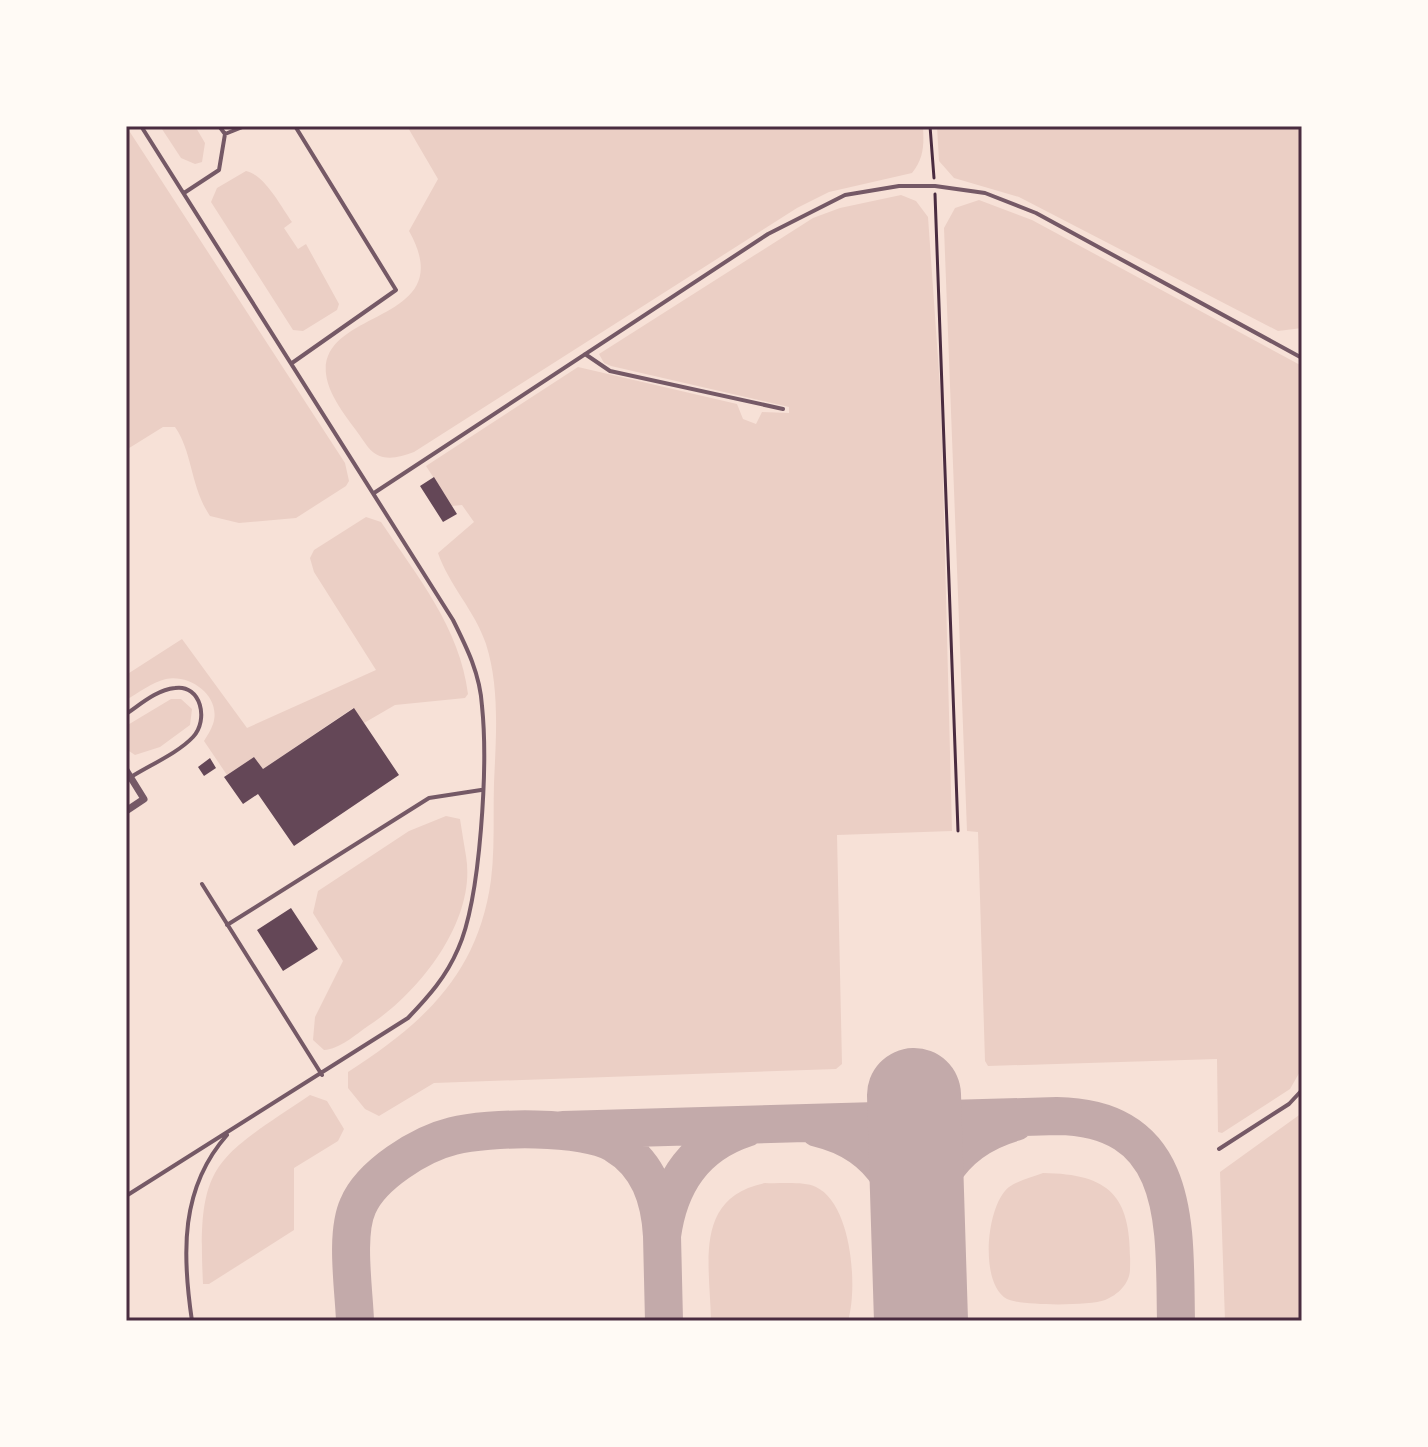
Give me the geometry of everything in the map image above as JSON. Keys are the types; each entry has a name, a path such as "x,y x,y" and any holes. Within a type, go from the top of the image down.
{"street":[{"path":"126,811 144,799 128,774"}],"lane":[{"path":"126,1196 408,1018 440,985 459,949 473,905 481,790 482,706 473,661 453,620 141,126"},
{"path":"184,193 219,170 225,134 219,126"},
{"path":"225,134 245,126"},
{"path":"292,363 396,290 295,126"},
{"path":"374,493 808,211 845,195 899,186 935,186 985,193 1036,213 1302,358"},
{"path":"585,354 610,371 783,409"},
{"path":"126,714 161,691 179,687 193,693 202,709 202,724 192,738 128,774"},
{"path":"227,925 429,798 481,790"},
{"path":"202,884 322,1075"},
{"path":"1219,1149 1289,1104 1302,1090"},
{"path":"192,1321 188,1230 192,1192 209,1156 230,1131"}],"path":[{"path":"930,126 935,186 958,831"}],"shaded area":[{"path":"126,126 345,463 349,481 346,486 296,518 239,523 210,516 203,505 175,427 163,427 126,450"},
{"path":"160,126 195,126 205,143 202,162 195,164 181,158"},
{"path":"407,126 923,126 923,139 921,157 912,173 829,192 797,208 414,452 387,458 375,454 365,443 336,402 326,374 330,352 343,337 404,300 417,284 420,261 409,231 438,179"},
{"path":"937,126 1302,126 1302,328 1278,331 1019,197 954,178 939,161"},
{"path":"246,171 260,179 278,200 292,222 284,228 298,249 306,244 339,304 337,310 303,331 293,330 211,202 217,188"},
{"path":"901,195 916,201 928,217 941,401 952,831 837,835 842,1064 836,1069 434,1083 379,1116 365,1109 348,1088 348,1072 401,1035 443,993 474,943 491,880 496,730 493,678 481,632 438,553 474,522 462,505 452,506 426,466 578,367 737,404 743,419 756,424 762,412 789,413 789,407 611,366 604,363 599,354 813,218 840,208"},
{"path":"979,200 1032,220 1302,366 1302,1068 1290,1089 1222,1133 1218,1132 1217,1059 988,1066 985,1061 978,832 967,831 944,228 955,208"},
{"path":"366,517 381,522 435,604 456,647 468,694 465,698 395,705 364,723 353,708 263,769 254,757 227,775 204,741 215,714 213,705 209,697 194,684 176,678 166,679 126,700 126,675 182,639 247,728 376,670 314,572 310,558 314,550"},
{"path":"171,699 181,699 192,709 190,725 160,747 135,755 129,751 126,726"},
{"path":"446,816 460,819 466,856 467,881 453,930 440,953 406,995 347,1041 324,1050 313,1040 315,1017 343,961 313,913 318,891 409,831"},
{"path":"310,1095 327,1101 344,1129 338,1141 294,1168 294,1230 209,1284 203,1284 204,1212 209,1187 218,1168 232,1151 252,1135"},
{"path":"1302,1113 1302,1321 1225,1321 1220,1172"},
{"path":"1043,1173 1087,1179 1102,1185 1114,1195 1122,1208 1130,1245 1129,1274 1119,1292 1110,1298 1097,1302 1040,1304 1007,1299 998,1291 989,1262 995,1210 1009,1187"},
{"path":"765,1183 811,1185 828,1196 838,1210 845,1228 852,1269 848,1321 711,1321 709,1256 716,1218 726,1203 742,1191"}],"building":[{"path":"434,477 457,514 443,522 420,486"},
{"path":"354,708 399,775 294,846 258,794 243,804 224,777 254,757 263,769"},
{"path":"210,758 216,768 204,776 198,767"},
{"path":"291,908 318,949 283,971 257,930"}],"taxiway":[{"path":"563,1130 1057,1116 1098,1122 1129,1136 1150,1158 1163,1185 1171,1217 1176,1321"},
{"path":"818,1128 862,1147 890,1177 907,1216 919,1261 926,1214 942,1174 971,1143 1015,1122"},
{"path":"355,1321 351,1247 358,1206 364,1194 385,1172 426,1146 453,1136 489,1131 560,1131 601,1138 627,1152 644,1172 659,1209 662,1236 671,1200 687,1169 712,1145 746,1128"},
{"path":"662,1236 664,1321"}],"runway":[{"path":"914,1095 921,1321"}]}
